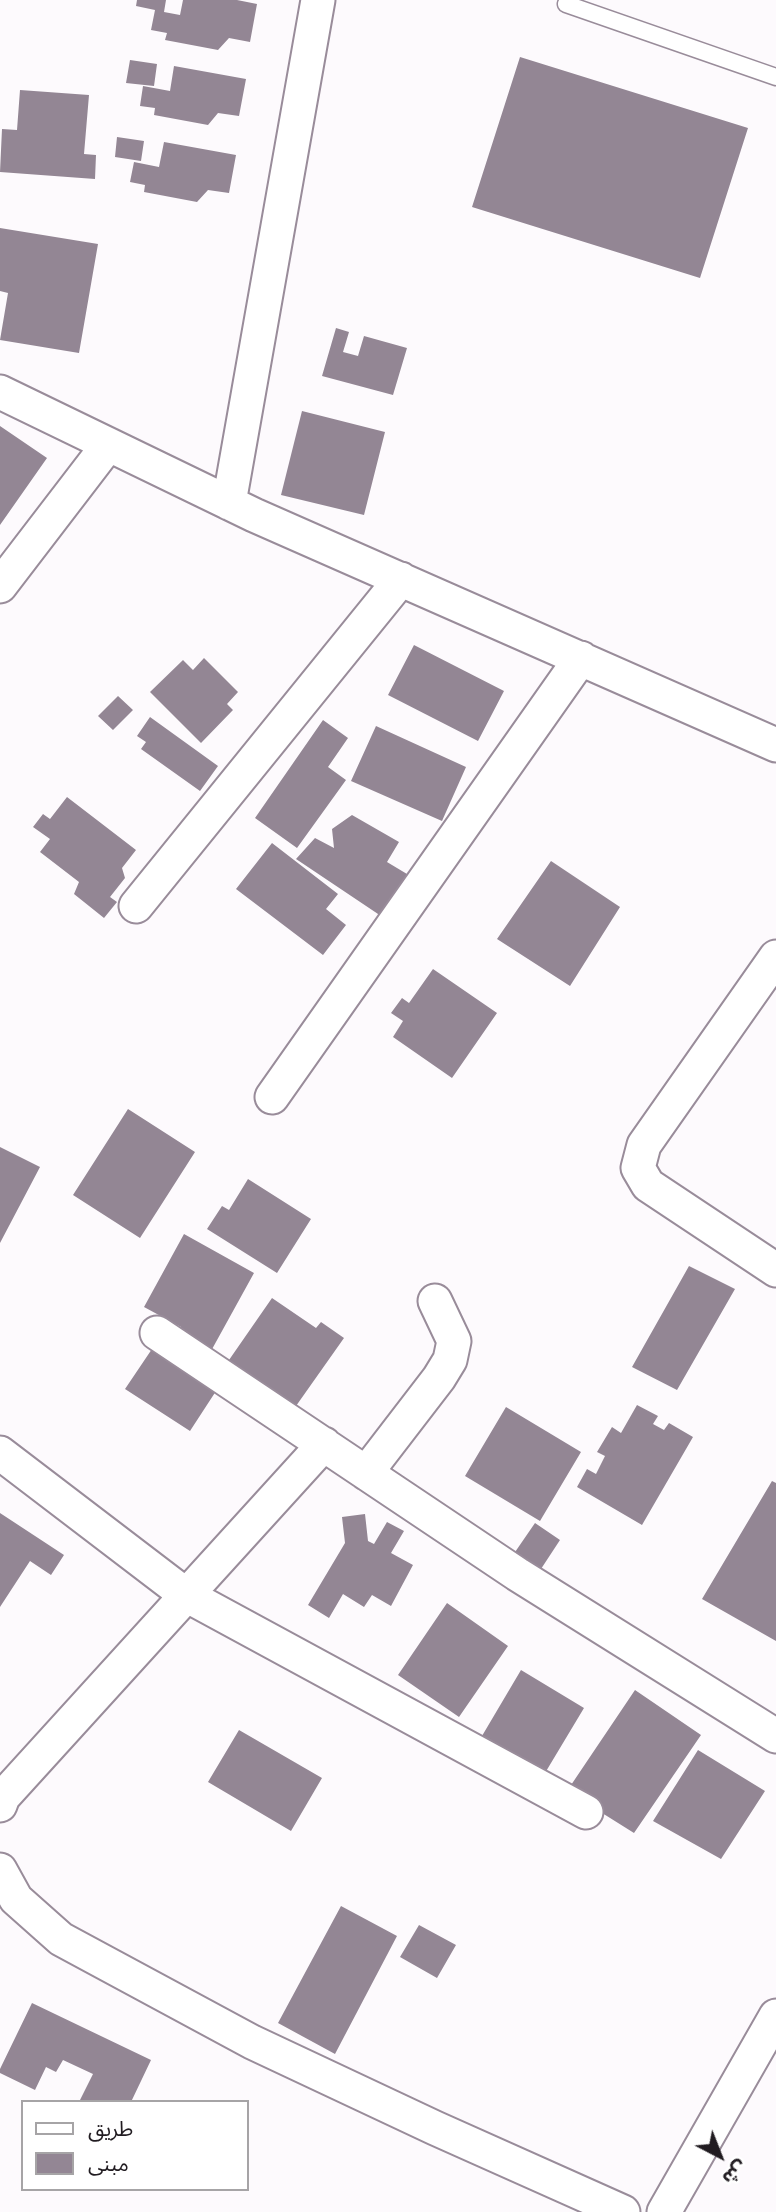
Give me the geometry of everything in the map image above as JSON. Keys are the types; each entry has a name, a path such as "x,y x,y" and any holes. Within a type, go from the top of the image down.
{"street":[{"path":"229,503 318,0"},
{"path":"0,392 229,503 776,746"},
{"path":"0,586 108,445"},
{"path":"136,906 401,579"},
{"path":"272,1097 581,658"},
{"path":"776,957 643,1145 638,1168 648,1185 776,1270"},
{"path":"366,1473 450,1360 454,1341 435,1301"},
{"path":"157,1333 517,1574 776,1736"},
{"path":"0,1805 3,1797 324,1444"},
{"path":"0,1453 186,1595 586,1812"},
{"path":"0,1870 16,1899 61,1939 252,2042 623,2212"},
{"path":"664,2212 776,2016"}],"lane":[{"path":"566,4 776,77"}],"building":[{"path":"137,0 166,0 164,12 180,15 183,0 237,0 257,4 250,42 229,38 218,50 165,40 167,33 151,30 155,10 136,6"},
{"path":"520,57 748,128 700,278 472,207"},
{"path":"130,60 157,64 154,86 126,83"},
{"path":"174,66 246,79 239,116 218,113 208,125 154,115 155,108 140,106 143,86 170,91"},
{"path":"20,90 89,95 84,154 96,155 95,179 0,172 2,129 17,130"},
{"path":"117,137 144,141 141,161 115,157"},
{"path":"164,142 236,155 229,193 208,190 197,202 144,192 145,185 130,182 134,162 159,167"},
{"path":"0,228 98,244 79,353 0,340 8,293 0,291"},
{"path":"336,328 349,332 343,352 358,356 364,336 407,348 393,395 322,376"},
{"path":"302,411 385,432 364,515 281,495"},
{"path":"0,426 47,458 0,525"},
{"path":"414,645 504,691 478,741 388,695"},
{"path":"204,658 238,692 227,704 233,710 201,743 150,692 183,660 193,670"},
{"path":"118,696 133,710 113,730 98,716"},
{"path":"150,717 218,766 200,791 141,749 146,742 137,736"},
{"path":"323,720 348,738 328,767 346,780 297,848 255,818"},
{"path":"376,726 466,767 442,821 351,781"},
{"path":"67,797 136,850 122,868 125,878 110,897 117,902 104,918 74,894 79,882 40,852 50,839 33,827 43,814 50,819"},
{"path":"352,815 399,842 387,862 412,877 381,916 296,859 315,838 334,848 332,829"},
{"path":"272,843 338,894 326,909 346,925 323,955 236,889"},
{"path":"551,861 620,907 570,986 497,939"},
{"path":"433,969 497,1013 452,1078 393,1037 403,1021 391,1013 402,998 409,1003"},
{"path":"128,1109 195,1152 140,1238 73,1195"},
{"path":"0,1147 40,1167 0,1243"},
{"path":"248,1179 311,1219 277,1273 207,1229 222,1206 229,1210"},
{"path":"184,1234 254,1273 211,1351 178,1333 181,1327 144,1307"},
{"path":"689,1266 735,1289 677,1390 632,1367"},
{"path":"272,1298 316,1328 321,1322 344,1338 296,1406 229,1360"},
{"path":"154,1346 218,1388 190,1431 125,1389"},
{"path":"637,1405 658,1416 653,1424 664,1430 669,1423 693,1437 642,1525 577,1487 587,1469 596,1474 605,1456 597,1452 612,1427 621,1433"},
{"path":"506,1407 581,1452 540,1521 465,1476"},
{"path":"772,1481 776,1483 776,1641 702,1599"},
{"path":"0,1513 64,1555 51,1575 30,1561 0,1607"},
{"path":"365,1514 368,1541 374,1544 387,1522 404,1531 391,1553 413,1565 391,1606 372,1595 364,1607 343,1594 329,1618 308,1605 345,1543 342,1517"},
{"path":"535,1523 560,1540 539,1572 513,1555"},
{"path":"447,1603 508,1646 459,1717 398,1675"},
{"path":"521,1670 584,1708 542,1778 479,1741"},
{"path":"635,1690 701,1735 634,1833 567,1791"},
{"path":"239,1730 322,1778 291,1831 208,1782"},
{"path":"698,1750 765,1791 721,1859 653,1821"},
{"path":"341,1906 397,1936 335,2054 278,2023"},
{"path":"419,1925 456,1945 437,1978 400,1957"},
{"path":"32,2003 151,2060 132,2100 80,2100 93,2074 63,2060 56,2072 46,2067 35,2090 0,2073"}]}
